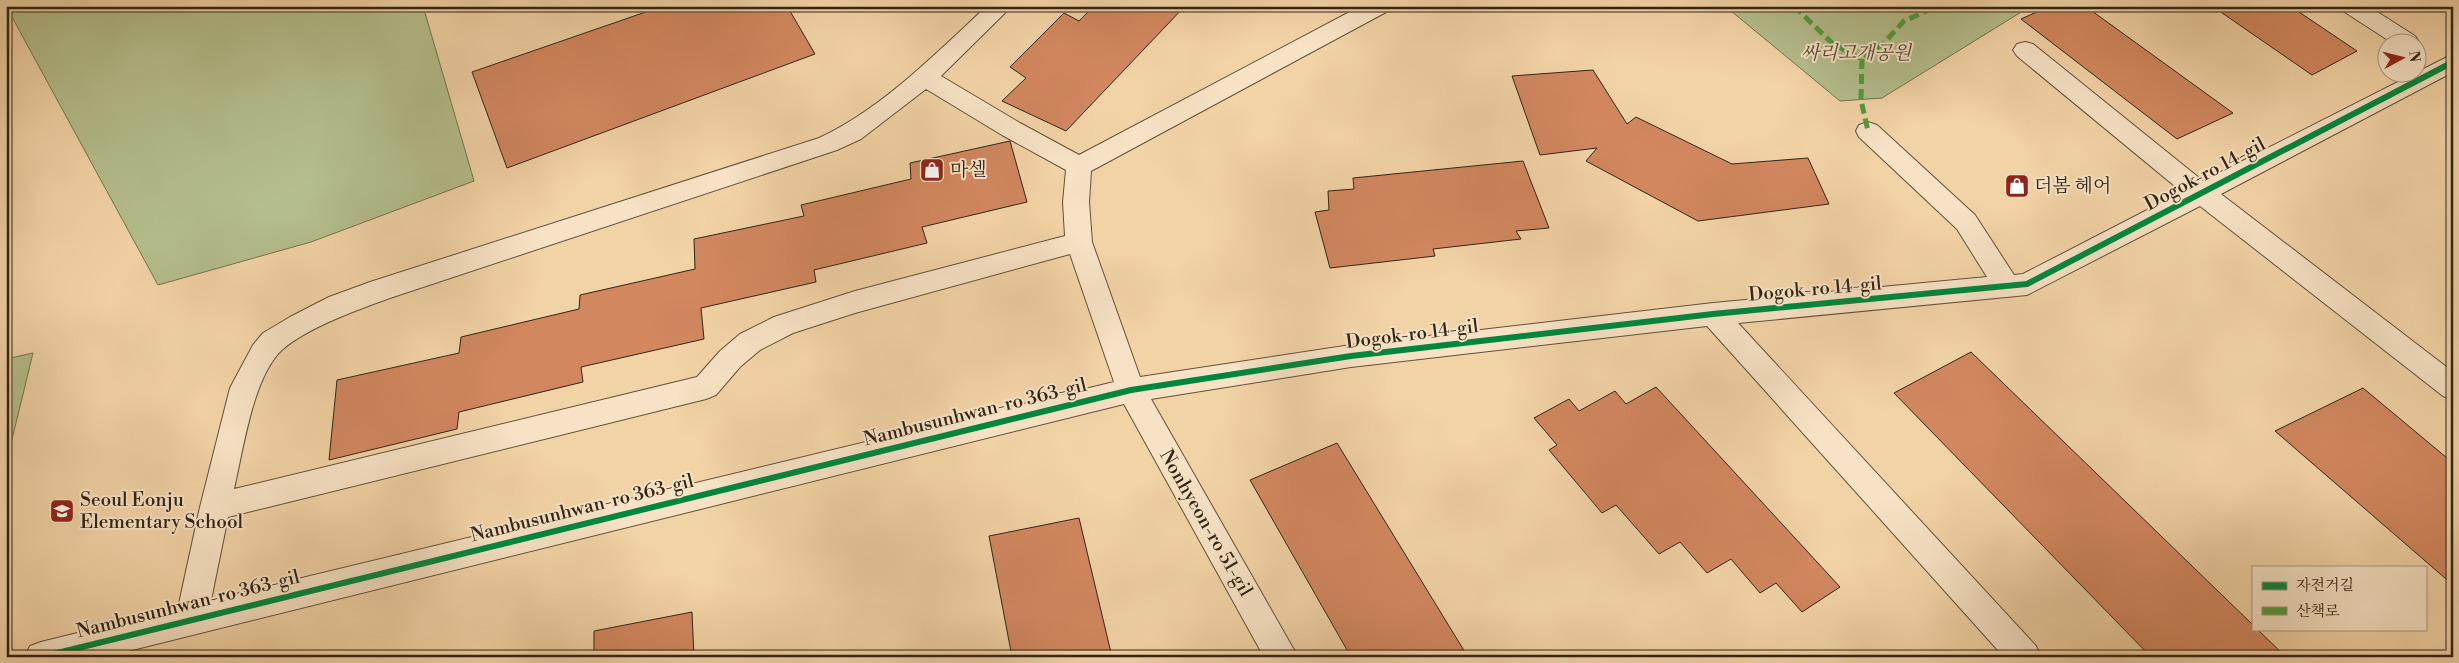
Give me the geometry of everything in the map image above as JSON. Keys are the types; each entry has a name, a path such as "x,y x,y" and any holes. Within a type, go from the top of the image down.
{"street":[{"path":"192,618 215,507 244,388 263,353 273,341 339,305 380,290 828,144 852,133 925,77 1001,6"},
{"path":"925,77 1011,129 1079,166 1380,6"},
{"path":"2351,6 2391,32"},
{"path":"2025,50 2201,193"},
{"path":"2426,54 2450,67"},
{"name":"Dogok-ro 14-gil","path":"1131,390 1351,356 1713,314 2027,284 2201,193 2450,67"},
{"path":"1868,131 1966,222 2007,286"},
{"name":"Nonhyeon-ro 51-gil","path":"1079,166 1076,202 1078,242 1131,390 1282,657"},
{"name":"Dogok-ro 14-gil","path":"2201,193 2453,388"},
{"path":"215,507 706,387 730,359 750,342 784,325 855,302 1078,242"},
{"path":"1713,314 2025,657"},
{"name":"Nambusunhwan-ro 363-gil","path":"41,657 192,618 1131,390"}],"green space":[{"path":"6,6 423,6 474,181 311,242 158,285"},
{"name":"싸리고개공원","path":"1725,6 2031,6 1882,98 1840,101"},
{"path":"33,353 6,464 6,359"}],"building":[{"path":"663,6 787,6 815,54 507,168 472,72"},
{"path":"1094,6 1185,6 1066,131 1002,101 1026,78 1010,67 1064,13 1079,21"},
{"path":"2050,6 2085,6 2233,113 2177,139 2021,19"},
{"path":"2212,6 2290,6 2357,51 2312,75"},
{"path":"1593,70 1627,124 1636,117 1732,164 1808,158 1829,204 1698,221 1586,161 1597,148 1540,155 1512,76"},
{"path":"1010,141 1027,202 922,227 927,243 814,270 816,282 701,308 704,339 581,367 583,382 459,412 457,429 329,460 337,380 459,353 461,337 579,309 580,295 695,269 694,239 804,216 801,205 911,179 910,163"},
{"path":"1523,161 1549,228 1516,231 1521,239 1433,249 1435,256 1330,268 1315,212 1329,210 1328,191 1354,189 1353,178"},
{"path":"1971,352 2252,624 2252,630 2258,630 2286,657 2151,657 1894,393"},
{"path":"1656,387 1840,587 1802,612 1776,583 1760,593 1731,559 1707,573 1680,542 1659,554 1616,505 1602,513 1549,450 1557,445 1534,418 1569,399 1579,411 1615,391 1626,404"},
{"path":"2363,388 2453,463 2453,585 2275,431"},
{"path":"1337,443 1468,657 1351,657 1250,480"},
{"path":"1079,518 1112,657 1012,657 989,536"},
{"path":"692,612 694,657 594,657 594,631"}],"marked path":[{"path":"1794,6 1833,44 1862,59 1884,43 1904,21 1938,6"},
{"path":"1862,59 1861,100 1868,131"}],"cycle path":[{"path":"41,657 1131,390 1351,356 1713,314 2027,284 2453,62"}],"place":[{"name":"마셀","path":"932,170"},
{"name":"더봄 헤어","path":"2017,186"},
{"name":"Seoul Eonju Elementary School","path":"62,511"}]}
